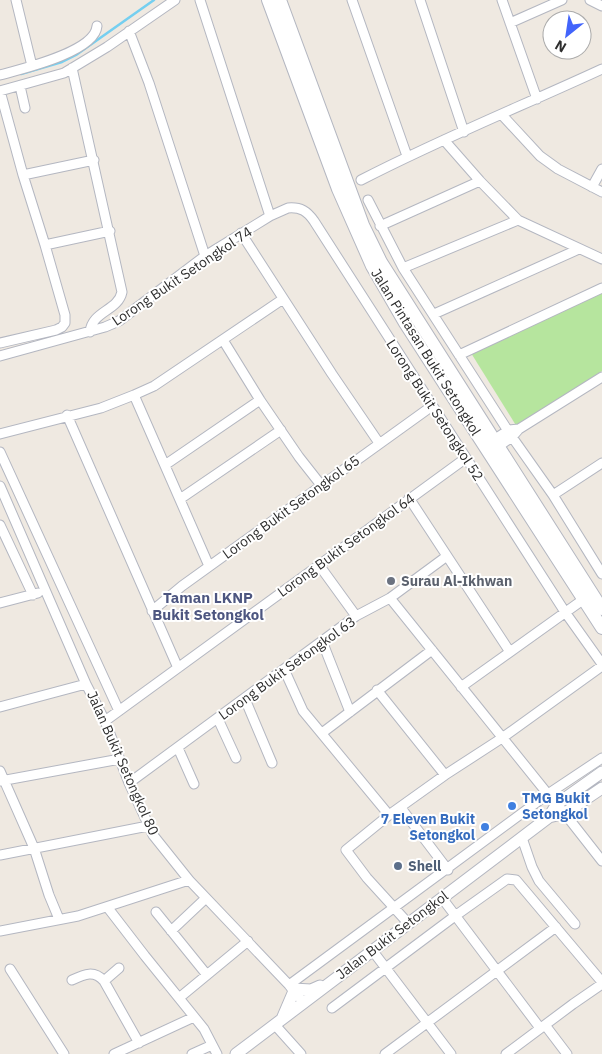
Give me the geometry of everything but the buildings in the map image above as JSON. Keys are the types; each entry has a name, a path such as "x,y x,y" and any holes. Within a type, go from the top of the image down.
{"main road":[{"name":"Jalan Pintasan Bukit Setongkol","path":"268,0 338,189 372,266 405,323 581,601 602,628"},
{"name":"Jalan Pintasan Bukit Setongkol","path":"280,0 350,192 363,225 378,255 416,318 602,609"}],"street":[{"path":"16,0 32,66"},
{"path":"0,343 56,330 65,323 65,315 46,244 23,175 0,91 72,68 175,0"},
{"path":"200,0 270,216"},
{"path":"352,0 407,156"},
{"path":"420,0 464,132"},
{"path":"502,0 537,99"},
{"path":"510,23 562,0"},
{"path":"590,0 602,6"},
{"path":"0,74 55,58 94,36 97,32 97,26"},
{"path":"129,31 149,83 205,256"},
{"path":"72,68 110,231 122,292 118,302 93,320 90,332"},
{"path":"361,180 407,156 502,115 602,68"},
{"path":"20,86 26,108"},
{"path":"502,115 540,156 558,169 602,192"},
{"path":"444,140 518,220 602,259"},
{"path":"23,175 94,160"},
{"path":"592,187 602,169"},
{"path":"380,226 480,181"},
{"path":"368,200 380,226 404,268 510,434 599,562 602,574"},
{"name":"Lorong Bukit Setongkol 74","path":"0,355 90,332 126,317 205,256 242,233 270,216 288,208 297,207 303,209"},
{"name":"Lorong Bukit Setongkol 52","path":"303,209 309,213 432,406 568,610 602,665"},
{"path":"404,268 518,220"},
{"path":"46,244 110,231"},
{"path":"242,233 283,299 379,443"},
{"path":"434,314 579,249"},
{"path":"459,355 602,288"},
{"path":"0,434 67,415 101,408 154,386 283,299"},
{"path":"223,340 260,400 321,485"},
{"path":"497,443 602,377"},
{"path":"134,395 209,566"},
{"path":"165,465 260,400"},
{"name":"Lorong Bukit Setongkol 65","path":"152,611 209,566 432,406"},
{"path":"67,415 178,668"},
{"path":"180,499 281,430"},
{"path":"0,452 119,711"},
{"name":"Lorong Bukit Setongkol 64","path":"105,721 466,458"},
{"path":"554,496 602,463"},
{"name":"Jalan Bukit Setongkol 80","path":"0,486 4,502 46,590 86,684 105,721 129,783 153,835 189,880 304,1003"},
{"path":"409,498 510,652"},
{"path":"0,526 33,595"},
{"name":"Lorong Bukit Setongkol 63","path":"129,783 356,616 390,598 446,556"},
{"path":"318,565 356,616"},
{"path":"0,603 46,590"},
{"path":"390,598 602,861"},
{"path":"461,687 581,601"},
{"path":"322,641 350,712"},
{"path":"322,733 432,650"},
{"path":"408,923 367,878 346,850 445,775 502,738 602,665"},
{"path":"284,669 302,710 390,815"},
{"path":"0,707 86,684"},
{"path":"377,690 445,775"},
{"path":"245,699 272,763"},
{"path":"218,719 236,758"},
{"path":"178,748 194,784"},
{"path":"301,1054 278,1023 292,989 395,908 548,794 602,758"},
{"path":"3,781 120,759"},
{"path":"0,771 34,848 59,919"},
{"name":"Jalan Bukit Setongkol","path":"236,1054 561,809 602,772"},
{"name":"Jalan Bukit Setongkol","path":"561,809 602,788"},
{"path":"401,808 448,870"},
{"path":"0,855 148,826"},
{"path":"522,838 539,881 575,924"},
{"name":"Jalan Bukit Setongkol","path":"332,1008 507,879 516,880 602,983"},
{"path":"0,931 78,916 108,908 189,880"},
{"path":"171,930 206,898"},
{"path":"442,898 496,971 567,1054"},
{"path":"108,908 144,956 204,1029 217,1054"},
{"path":"156,912 207,975"},
{"path":"385,1054 556,927"},
{"path":"179,998 248,941"},
{"path":"372,950 451,1054"},
{"path":"104,981 119,968"},
{"path":"10,969 64,1054"},
{"path":"72,980 87,973 94,973 104,981 140,1043"},
{"path":"292,989 311,990 328,983"},
{"path":"506,1054 602,983"},
{"path":"114,1054 194,1016"},
{"path":"192,1054 212,1045"}],"green space":[{"path":"602,290 602,371 517,427 471,353"}],"waterway":[{"path":"21,74 62,62 76,55 154,0"}],"place":[{"name":"Surau Al-Ikhwan","path":"391,581"},
{"name":"TMG Bukit Setongkol","path":"512,806"},
{"name":"7 Eleven Bukit Setongkol","path":"485,827"},
{"name":"Shell","path":"398,866"}],"district":[{"name":"Taman LKNP Bukit Setongkol","path":"208,606"}]}
